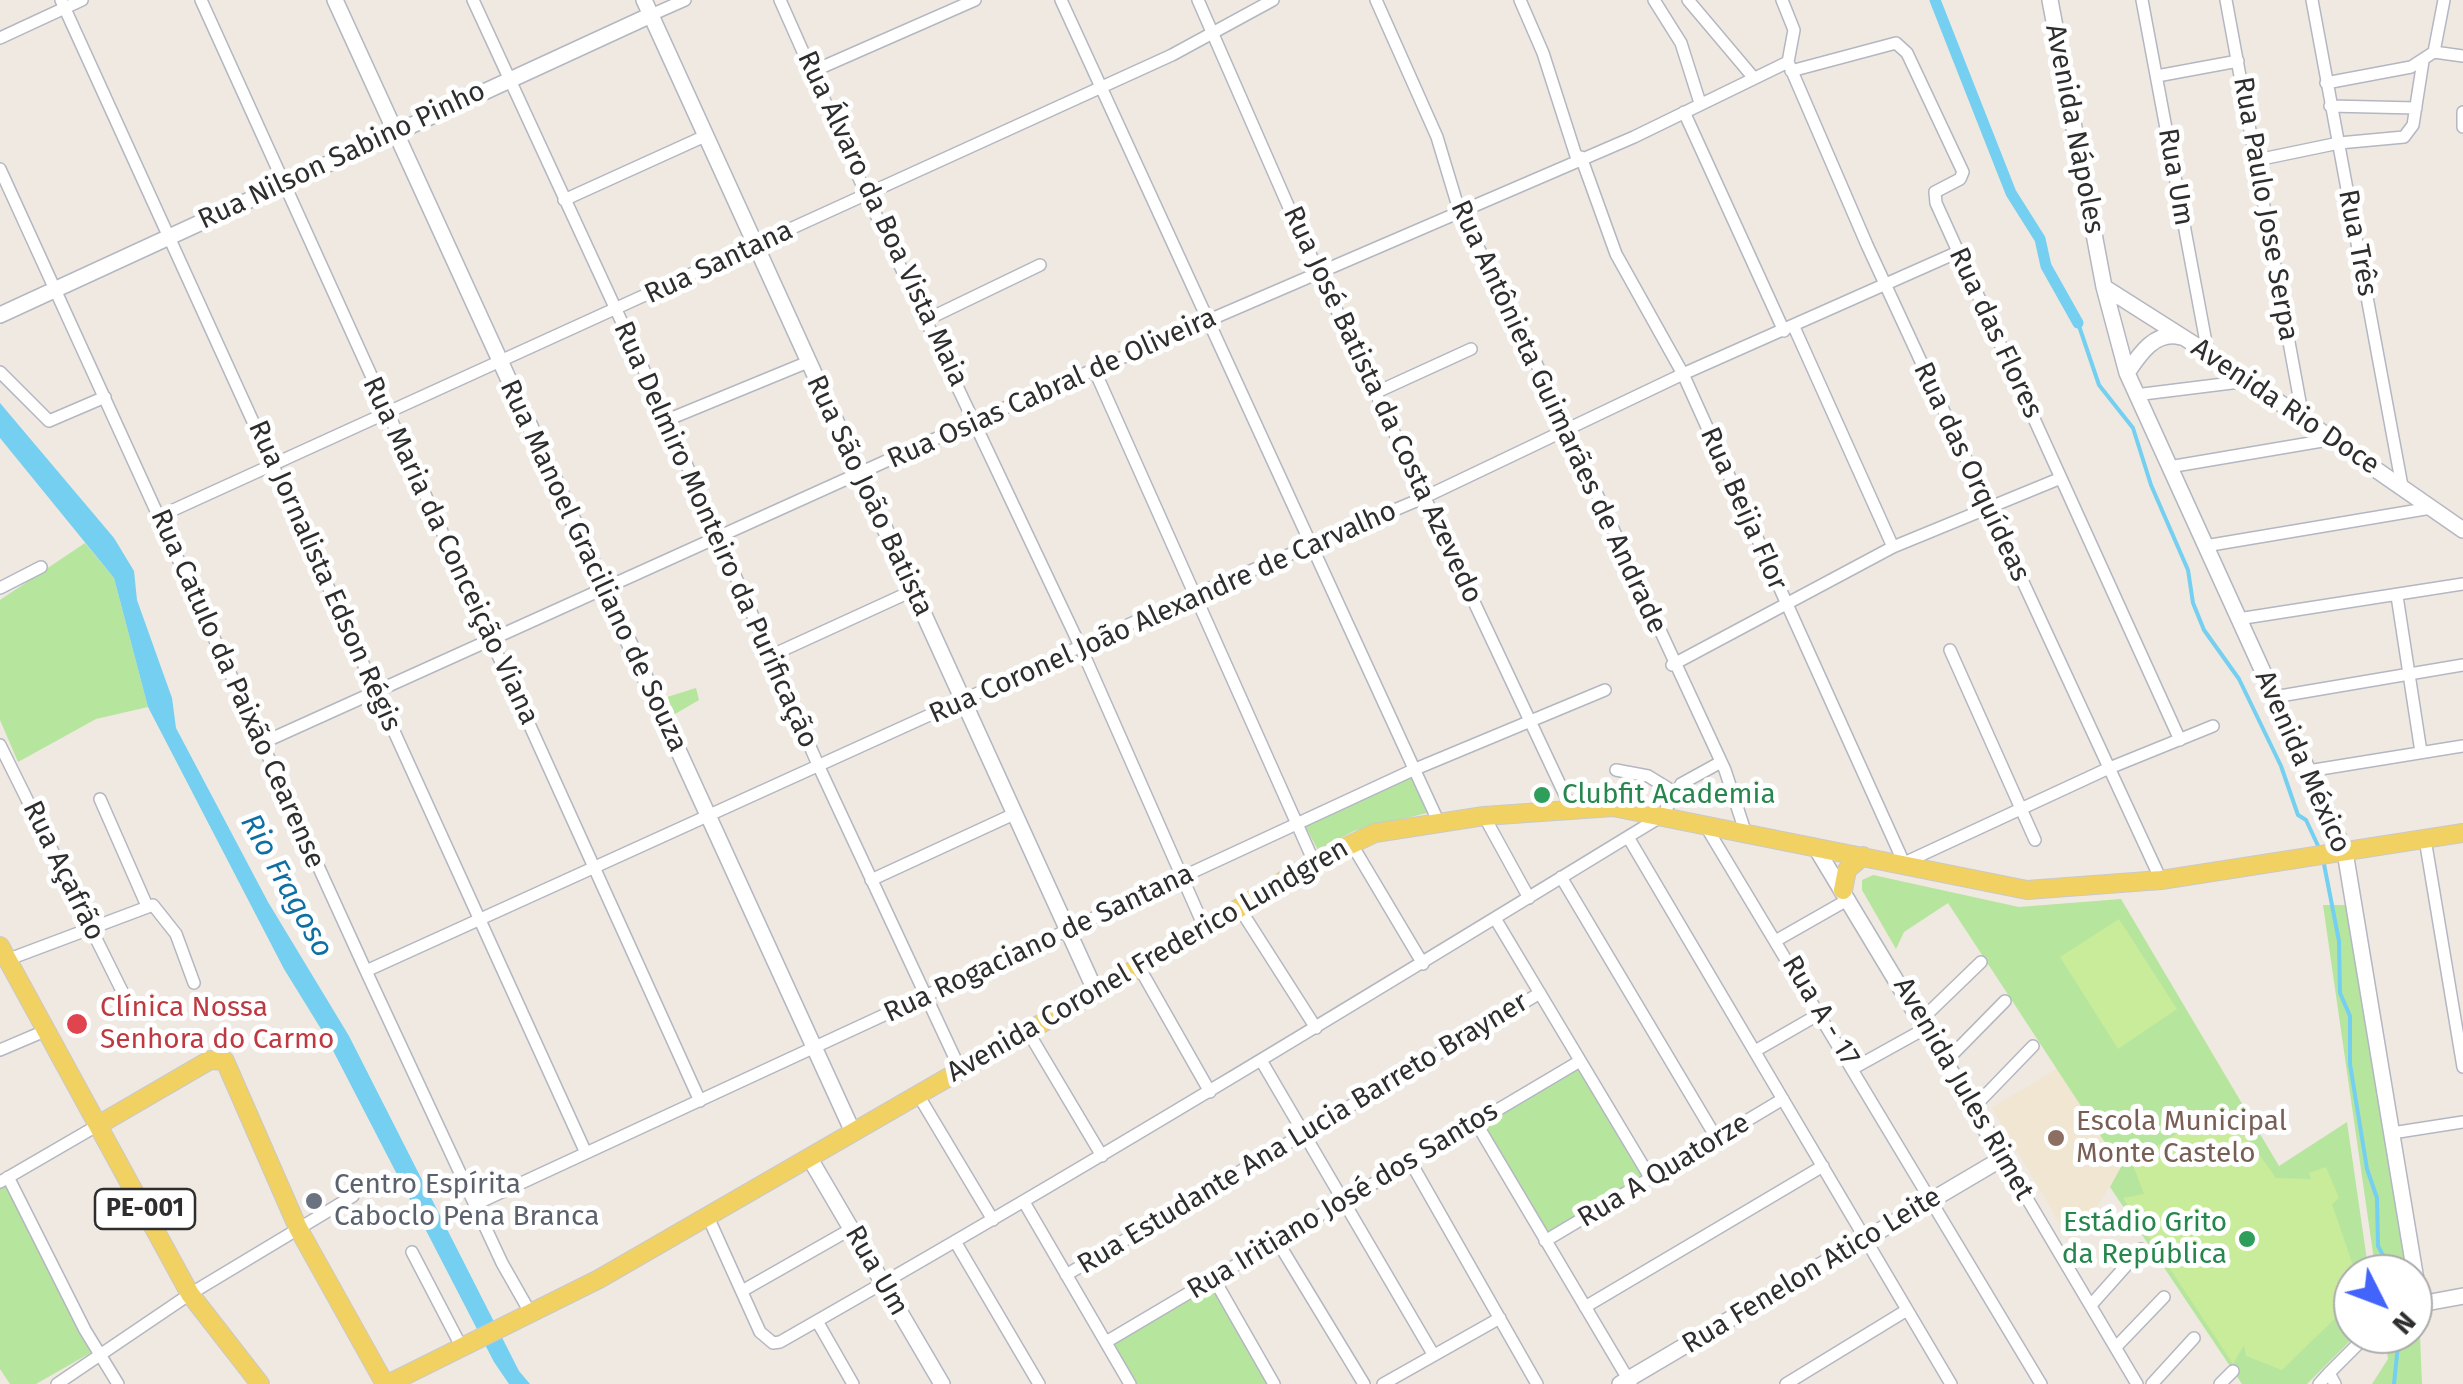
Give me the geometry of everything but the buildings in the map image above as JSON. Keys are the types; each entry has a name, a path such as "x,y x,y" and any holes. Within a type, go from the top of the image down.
{"main road":[{"name":"Avenida Coronel Frederico Lundgren","path":"387,1384 531,1314 708,1217 852,1130 1206,930 1314,862 1375,833 1484,816 1613,807 2027,890 2160,880 2463,833"},
{"path":"1846,895 1847,870 1863,856"},
{"name":"PE-001","path":"2,956 100,1124 190,1294 260,1384"},
{"path":"100,1124 218,1058 238,1083 298,1228 387,1384"}],"street":[{"path":"0,38 63,4 82,0"},
{"name":"Rua Maria da Conceição Viana","path":"201,0 385,414 493,640 700,1100"},
{"name":"Rua Manoel Graciliano de Souza","path":"335,0 852,1130"},
{"name":"Rua Delmiro Monteiro da Purificação","path":"473,0 667,420 819,767 960,1069"},
{"name":"Rua Nilson Sabino Pinho","path":"0,314 395,133 647,8 686,0"},
{"name":"Rua Álvaro da Boa Vista Maia","path":"780,0 867,196 1081,648 1206,930"},
{"path":"812,72 975,0"},
{"path":"1061,0 1439,823"},
{"name":"Rua José Batista da Costa Azevedo","path":"1198,0 1320,273 1571,808"},
{"name":"Rua Santana","path":"160,516 1172,55 1272,0"},
{"name":"Rua Antônieta Guimarães de Andrade","path":"1376,0 1429,116 1459,210 1721,762 1745,831"},
{"name":"Rua Beija Flor","path":"1520,0 1616,254 1683,374 1904,863"},
{"path":"1654,0 1680,43 1700,103"},
{"path":"1688,0 1753,77"},
{"path":"1782,0 1794,30 1789,67"},
{"name":"Avenida Nápoles","path":"2050,0 2098,258"},
{"name":"Rua Um","path":"2142,0 2208,353"},
{"name":"Rua Paulo Jose Serpa","path":"2226,0 2303,418"},
{"name":"Rua Três","path":"2312,0 2402,486"},
{"path":"2326,82 2395,71 2423,60 2434,52 2444,0"},
{"name":"Rua Jornalista Edson Régis","path":"63,4 586,1154"},
{"name":"Rua São João Batista","path":"647,8 1095,990"},
{"name":"Rua das Flores","path":"1789,67 1885,45 1903,46 1963,172 1960,180 1934,196 2180,740"},
{"path":"2434,52 2463,56"},
{"path":"2257,160 2338,143 2400,138 2411,130 2423,60"},
{"path":"2157,76 2238,61"},
{"name":"Rua Osias Cabral de Oliveira","path":"262,744 1206,318 1320,273 1684,112 1753,77 1789,67"},
{"name":"Rua das Orquídeas","path":"1789,67 1884,283 2160,880"},
{"path":"2330,106 2416,108"},
{"path":"1684,112 1893,547"},
{"path":"2463,112 2463,126"},
{"path":"564,200 705,136"},
{"name":"Rua Catulo da Paixão Cearense","path":"0,169 366,971 531,1314"},
{"name":"Rua Coronel João Alexandre de Carvalho","path":"366,971 596,870 1196,594 1424,498 1565,428 1958,252"},
{"name":"Avenida México","path":"2098,258 2135,395 2308,770 2338,854 2392,1133 2410,1254"},
{"path":"926,320 1040,265"},
{"name":"Avenida Rio Doce","path":"2104,287 2208,353 2463,530"},
{"path":"2127,374 2154,342 2173,335 2185,339"},
{"path":"1377,392 1471,349"},
{"path":"667,420 808,362"},
{"path":"1094,369 1314,862"},
{"path":"0,372 50,421 105,397"},
{"path":"2135,395 2248,381"},
{"path":"2169,467 2334,440"},
{"path":"1672,664 1893,547 2061,478"},
{"path":"2205,546 2430,508"},
{"path":"0,588 42,567"},
{"path":"2238,619 2463,584"},
{"path":"770,656 912,591"},
{"path":"2398,596 2421,752"},
{"path":"1950,650 2034,840"},
{"path":"2274,697 2463,665"},
{"name":"Rua Rogaciano de Santana","path":"476,1204 1412,770 1605,690"},
{"path":"1904,863 2107,768 2214,726"},
{"path":"2308,770 2463,746"},
{"name":"Rua Açafrão","path":"2,748 122,991"},
{"path":"708,1217 760,1332 773,1343 780,1342 956,1243 1496,920 1662,816 1674,792 1721,762"},
{"path":"1616,770 1648,776 1674,792"},
{"path":"100,798 147,906"},
{"path":"872,880 1014,814"},
{"path":"1484,816 1529,898"},
{"name":"Rua A - 17","path":"1705,825 1821,1012 2041,1384"},
{"path":"1628,837 1949,1380 1934,1384"},
{"path":"2424,840 2463,1067"},
{"path":"1351,843 1423,964"},
{"name":"Avenida Jules Rimet","path":"1816,848 1925,1023 2137,1384"},
{"path":"1561,877 1717,1139"},
{"path":"1777,940 1846,895"},
{"path":"2,956 147,906 160,908 170,924 194,984"},
{"path":"1240,909 1316,1028"},
{"path":"1496,920 1651,1179"},
{"path":"1854,1068 1925,1023 1981,962"},
{"path":"1139,967 1210,1092"},
{"name":"Rua Estudante Ana Lucia Barreto Brayner","path":"1066,1276 1540,993"},
{"path":"1947,1060 2006,1001"},
{"path":"1755,1051 1821,1012"},
{"path":"0,1050 47,1030"},
{"path":"1028,1030 1102,1156"},
{"path":"1974,1108 2033,1046"},
{"name":"Rua Iritiano José dos Santos","path":"1106,1342 1580,1061"},
{"path":"1262,1062 1433,1354"},
{"path":"917,1093 992,1220"},
{"name":"Rua A Quatorze","path":"1545,1241 1783,1100"},
{"path":"1475,1122 1626,1382"},
{"path":"2392,1133 2463,1122"},
{"path":"100,1124 4,1180 118,1384"},
{"name":"Rua Um","path":"809,1157 942,1384"},
{"name":"Rua Fenelon Atico Leite","path":"1626,1382 2003,1158"},
{"path":"1410,1161 1537,1384"},
{"path":"1584,1307 1824,1166"},
{"path":"57,1384 190,1294 353,1196"},
{"path":"1024,1202 1130,1384"},
{"path":"742,1292 851,1229"},
{"path":"1276,1239 1364,1384"},
{"path":"956,1243 1039,1384"},
{"path":"2091,1305 2141,1249"},
{"path":"412,1252 467,1346"},
{"path":"1214,1278 1274,1384"},
{"path":"2433,1299 2463,1296"},
{"path":"2116,1347 2164,1297"},
{"path":"1786,1384 1907,1310"},
{"path":"1384,1384 1500,1318"},
{"path":"817,1321 853,1384"},
{"path":"2152,1384 2194,1338"},
{"path":"2319,1384 2332,1379 2352,1354"},
{"path":"2220,1384 2233,1371"}],"shaded area":[{"name":"Escola Municipal Monte Castelo","path":"2058,1068 2121,1168 2073,1246 1992,1108"}],"green space":[{"path":"85,543 114,578 148,707 96,719 18,762 0,720 0,600"},
{"path":"696,688 699,700 675,714 667,697"},
{"path":"1407,768 1427,813 1354,831 1318,850 1300,817"},
{"path":"1873,875 2019,907 2121,899 2279,1166 2347,1122 2366,1254 2333,1254 2333,1354 2337,1354 2307,1384 2242,1384 2110,1187 2121,1167 1948,903 1904,932 1896,949 1862,890 1862,880"},
{"path":"2323,905 2354,905 2410,1254 2373,1254"},
{"path":"2119,919 2177,1009 2118,1049 2060,957"},
{"path":"1580,1067 1647,1179 1550,1235 1483,1123"},
{"name":"Estádio Grito da República","path":"2217,1107 2239,1126 2276,1178 2311,1179 2309,1173 2326,1167 2339,1198 2332,1204 2349,1254 2333,1254 2333,1320 2282,1370 2246,1356 2244,1345 2233,1364 2123,1198 2144,1194 2132,1163"},
{"path":"6,1185 92,1352 36,1384 10,1384 0,1369 0,1188"},
{"path":"1212,1285 1271,1384 1136,1384 1113,1345"},
{"path":"2387,1354 2421,1354 2422,1384 2372,1384"}],"water":[{"path":"0,403 114,538 134,571 137,600 172,698 176,728 268,902 349,1036 519,1371 530,1384 509,1384 494,1362 326,1037 284,969 148,707 114,578 0,438"}],"waterway":[{"path":"1935,0 2011,193 2040,239 2046,266 2078,323"},
{"path":"2078,323 2099,385 2133,428 2151,485 2188,570 2193,603 2204,630 2239,679 2281,766 2298,815 2306,820 2320,850"},
{"path":"2323,859 2339,941 2340,993 2350,1016 2350,1064 2367,1169 2377,1198 2378,1246 2382,1254"},
{"path":"2394,1384 2397,1354"}],"place":[{"name":"Clubfit Academia","path":"1542,795"},
{"name":"Clínica Nossa Senhora do Carmo","path":"77,1024"},
{"name":"Escola Municipal Monte Castelo","path":"2056,1138"},
{"name":"Centro Espírita Caboclo Pena Branca","path":"314,1201"},
{"name":"Estádio Grito da República","path":"2247,1239"}],"water label":[{"name":"Rio Fragoso","path":"286,886"}]}
